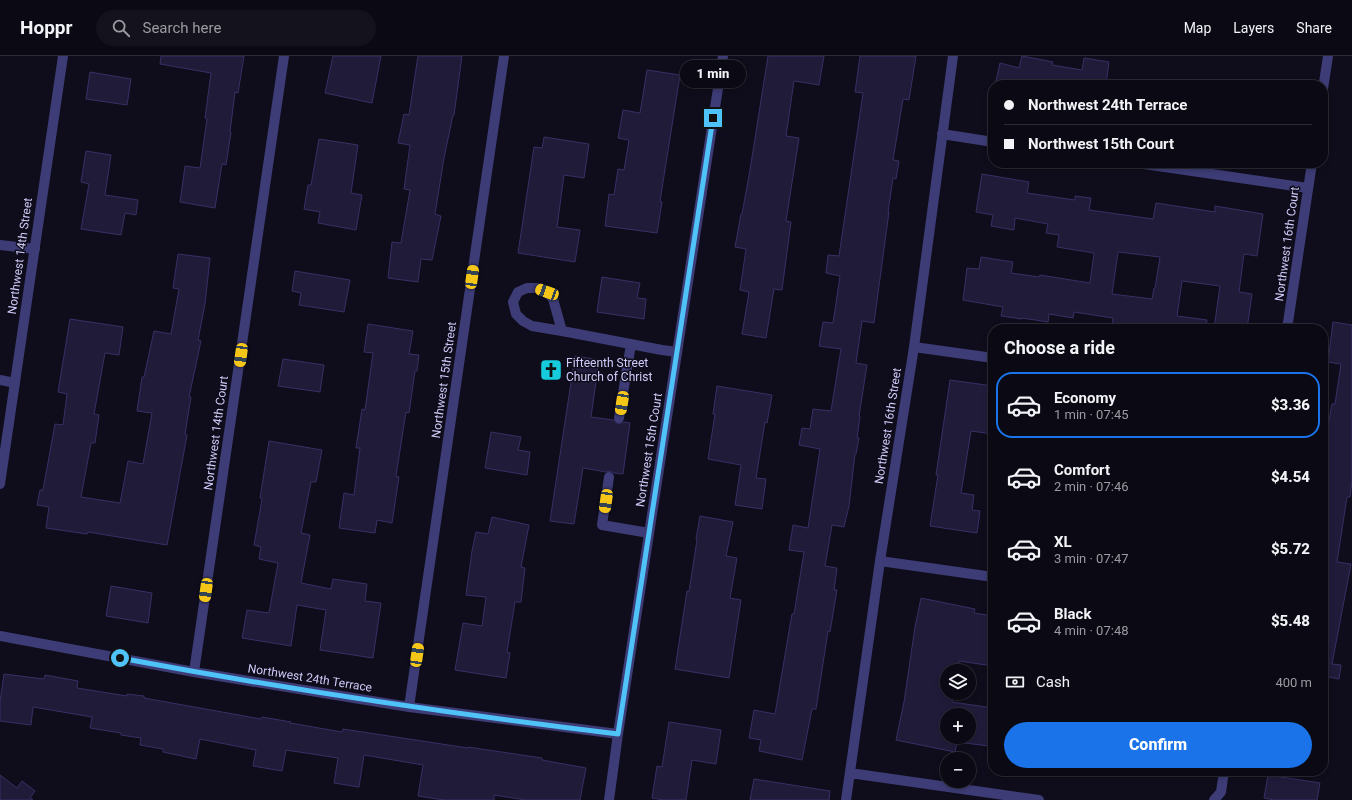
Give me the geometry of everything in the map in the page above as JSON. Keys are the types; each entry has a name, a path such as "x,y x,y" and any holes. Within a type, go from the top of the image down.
{"street":[{"name":"Northwest 14th Street","path":"0,484 63,56"},
{"name":"Northwest 14th Court","path":"194,672 284,56"},
{"name":"Northwest 15th Street","path":"409,707 504,56"},
{"name":"Northwest 15th Court","path":"609,800 723,56"},
{"name":"Northwest 16th Street","path":"846,800 880,561 914,346 953,56"},
{"path":"1324,80 1328,56"},
{"path":"942,134 988,141"},
{"path":"1171,168 1308,188"},
{"name":"Northwest 16th Court","path":"1288,324 1311,168"},
{"path":"0,245 35,249"},
{"path":"562,331 553,299 547,292 539,288 527,288 518,292 514,302 516,314 523,321 532,326 677,352"},
{"path":"619,418 631,344"},
{"path":"914,346 988,357"},
{"path":"0,380 15,383"},
{"path":"609,477 602,525 649,533"},
{"path":"880,561 988,576"},
{"name":"Northwest 24th Terrace","path":"0,636 194,672 409,707 618,734"},
{"path":"850,773 1039,800"},
{"path":"1214,800 1221,792 1223,776"}],"building":[{"path":"161,56 244,56 238,93 235,92 226,165 222,164 215,208 180,202 185,166 200,168 207,119 205,118 211,73 160,64"},
{"path":"333,56 381,56 372,103 325,93"},
{"path":"418,56 462,56 454,115 444,158 435,214 441,216 432,260 421,259 418,282 388,278 392,242 401,243 410,190 404,189 410,145 398,143 404,114 409,115"},
{"path":"768,56 824,56 819,85 794,81 786,136 799,138 786,221 791,222 782,290 774,289 766,338 742,334 749,292 740,290 746,249 735,247 750,170"},
{"path":"860,56 916,56 909,100 903,99 893,160 899,161 896,179 893,178 874,323 862,321 856,363 867,365 859,416 857,438 859,438 855,454 849,506 844,527 832,525 825,566 837,568 834,590 837,590 830,632 828,631 816,709 812,709 802,760 759,751 761,740 749,738 754,710 775,714 792,614 794,614 804,552 789,550 793,525 808,528 820,449 799,445 802,428 810,429 813,409 831,411 841,349 819,346 823,322 833,323 840,276 826,273 828,255 839,256 863,93 855,92"},
{"path":"1022,56 1053,62 1052,65 1082,70 1084,58 1109,62 1107,80 996,80 1000,63 1019,68"},
{"path":"647,70 680,75 660,201 662,202 657,233 605,226 609,194 614,195 618,169 624,170 629,140 618,138 623,110 640,113"},
{"path":"90,72 131,79 127,105 86,99"},
{"path":"544,137 589,144 584,178 564,175 557,227 580,230 575,262 518,253 534,147 542,148"},
{"path":"319,139 358,145 351,193 362,195 356,230 318,223 320,212 304,209 308,185 311,185"},
{"path":"86,151 111,155 105,195 138,200 136,215 125,213 121,235 81,229 89,184 81,182"},
{"path":"982,174 1029,182 1027,193 1075,200 1075,196 1091,198 1089,210 1153,219 1156,203 1215,212 1215,206 1263,214 1257,256 1244,254 1239,292 1252,294 1248,324 1215,324 1220,286 1182,281 1177,316 1207,320 1207,324 1112,324 1113,318 1074,312 1073,318 1049,314 1048,322 1001,316 1003,307 963,300 967,268 979,269 981,257 1013,262 1011,273 1039,277 1040,275 1090,283 1094,253 1057,247 1059,235 1046,233 1048,224 1015,218 1014,230 991,226 993,215 976,212","holes":["1118,252 1160,257 1152,299 1112,294"]},
{"path":"178,254 210,258 205,304 198,340 201,341 189,397 191,397 185,434 187,435 167,545 88,532 87,534 46,528 49,507 37,505 40,490 43,490 55,424 63,425 67,394 58,392 70,319 123,327 119,355 105,353 94,414 99,415 95,443 91,443 81,497 120,503 128,461 143,464 152,413 137,411 142,377 144,377 154,331 171,334 179,289 173,288"},
{"path":"295,271 350,280 344,312 299,305 301,293 292,291"},
{"path":"602,277 640,283 637,298 646,299 644,319 597,312"},
{"path":"1333,322 1352,325 1352,481 1350,497 1347,497 1337,562 1351,564 1332,664 1341,665 1339,679 1328,677 1328,426 1332,404 1335,404 1341,364 1328,362"},
{"path":"368,324 413,331 409,354 419,355 417,371 415,371 409,413 406,412 396,476 399,477 392,523 377,520 375,533 339,528 344,493 354,495 360,448 356,448 362,409 365,410 373,353 364,352"},
{"path":"575,356 599,360 591,417 613,420 618,424 624,422 630,423 623,474 583,468 574,524 550,521"},
{"path":"283,359 324,365 320,392 278,386"},
{"path":"950,380 988,385 988,433 971,431 961,493 974,495 972,510 980,511 977,533 930,526 938,475 936,475"},
{"path":"717,386 772,395 767,423 765,422 756,478 766,479 762,509 735,505 741,465 708,459 715,414 713,414"},
{"path":"491,432 521,437 518,450 530,452 527,475 485,468"},
{"path":"269,441 322,450 316,482 311,482 301,533 310,535 301,583 331,589 333,579 367,584 365,601 381,603 373,658 320,650 326,610 297,605 291,646 242,638 247,610 269,613 278,563 259,559 261,547 254,545 262,499 260,498"},
{"path":"700,516 733,522 726,556 737,558 730,598 741,600 729,678 675,669 687,591 689,592"},
{"path":"492,517 529,525 521,567 525,568 521,602 515,602 507,652 510,653 506,678 455,670 463,623 482,626 486,597 466,595 476,532 488,534"},
{"path":"111,586 152,593 148,623 106,616"},
{"path":"921,598 975,609 974,613 988,615 988,665 959,661 958,664 940,664 940,700 952,700 952,702 988,707 988,746 973,744 976,744 976,708 940,708 940,744 957,744 955,752 896,740 904,702 915,627"},
{"path":"4,674 44,679 45,675 78,681 77,688 127,696 127,694 144,696 144,698 261,719 262,717 342,732 343,729 542,758 542,760 586,768 580,800 526,800 494,795 494,800 444,800 418,796 423,765 364,755 359,787 334,783 338,758 286,750 282,771 253,766 256,750 200,739 196,759 163,752 163,749 140,745 141,738 90,728 92,717 33,707 31,725 0,721 0,702"},
{"path":"669,722 721,730 716,764 692,760 686,800 664,800 652,798 657,766 662,767"},
{"path":"0,775 17,788 22,781 35,791 30,798 33,800 0,800"},
{"path":"1268,776 1320,783 1317,800 1274,800 1264,798"},
{"path":"754,779 830,791 829,800 750,800"}],"place":[{"name":"Fifteenth Street Church of Christ","path":"551,370"}],"route":[{"path":"120,658 194,672 409,707 618,734 713,118"}]}
